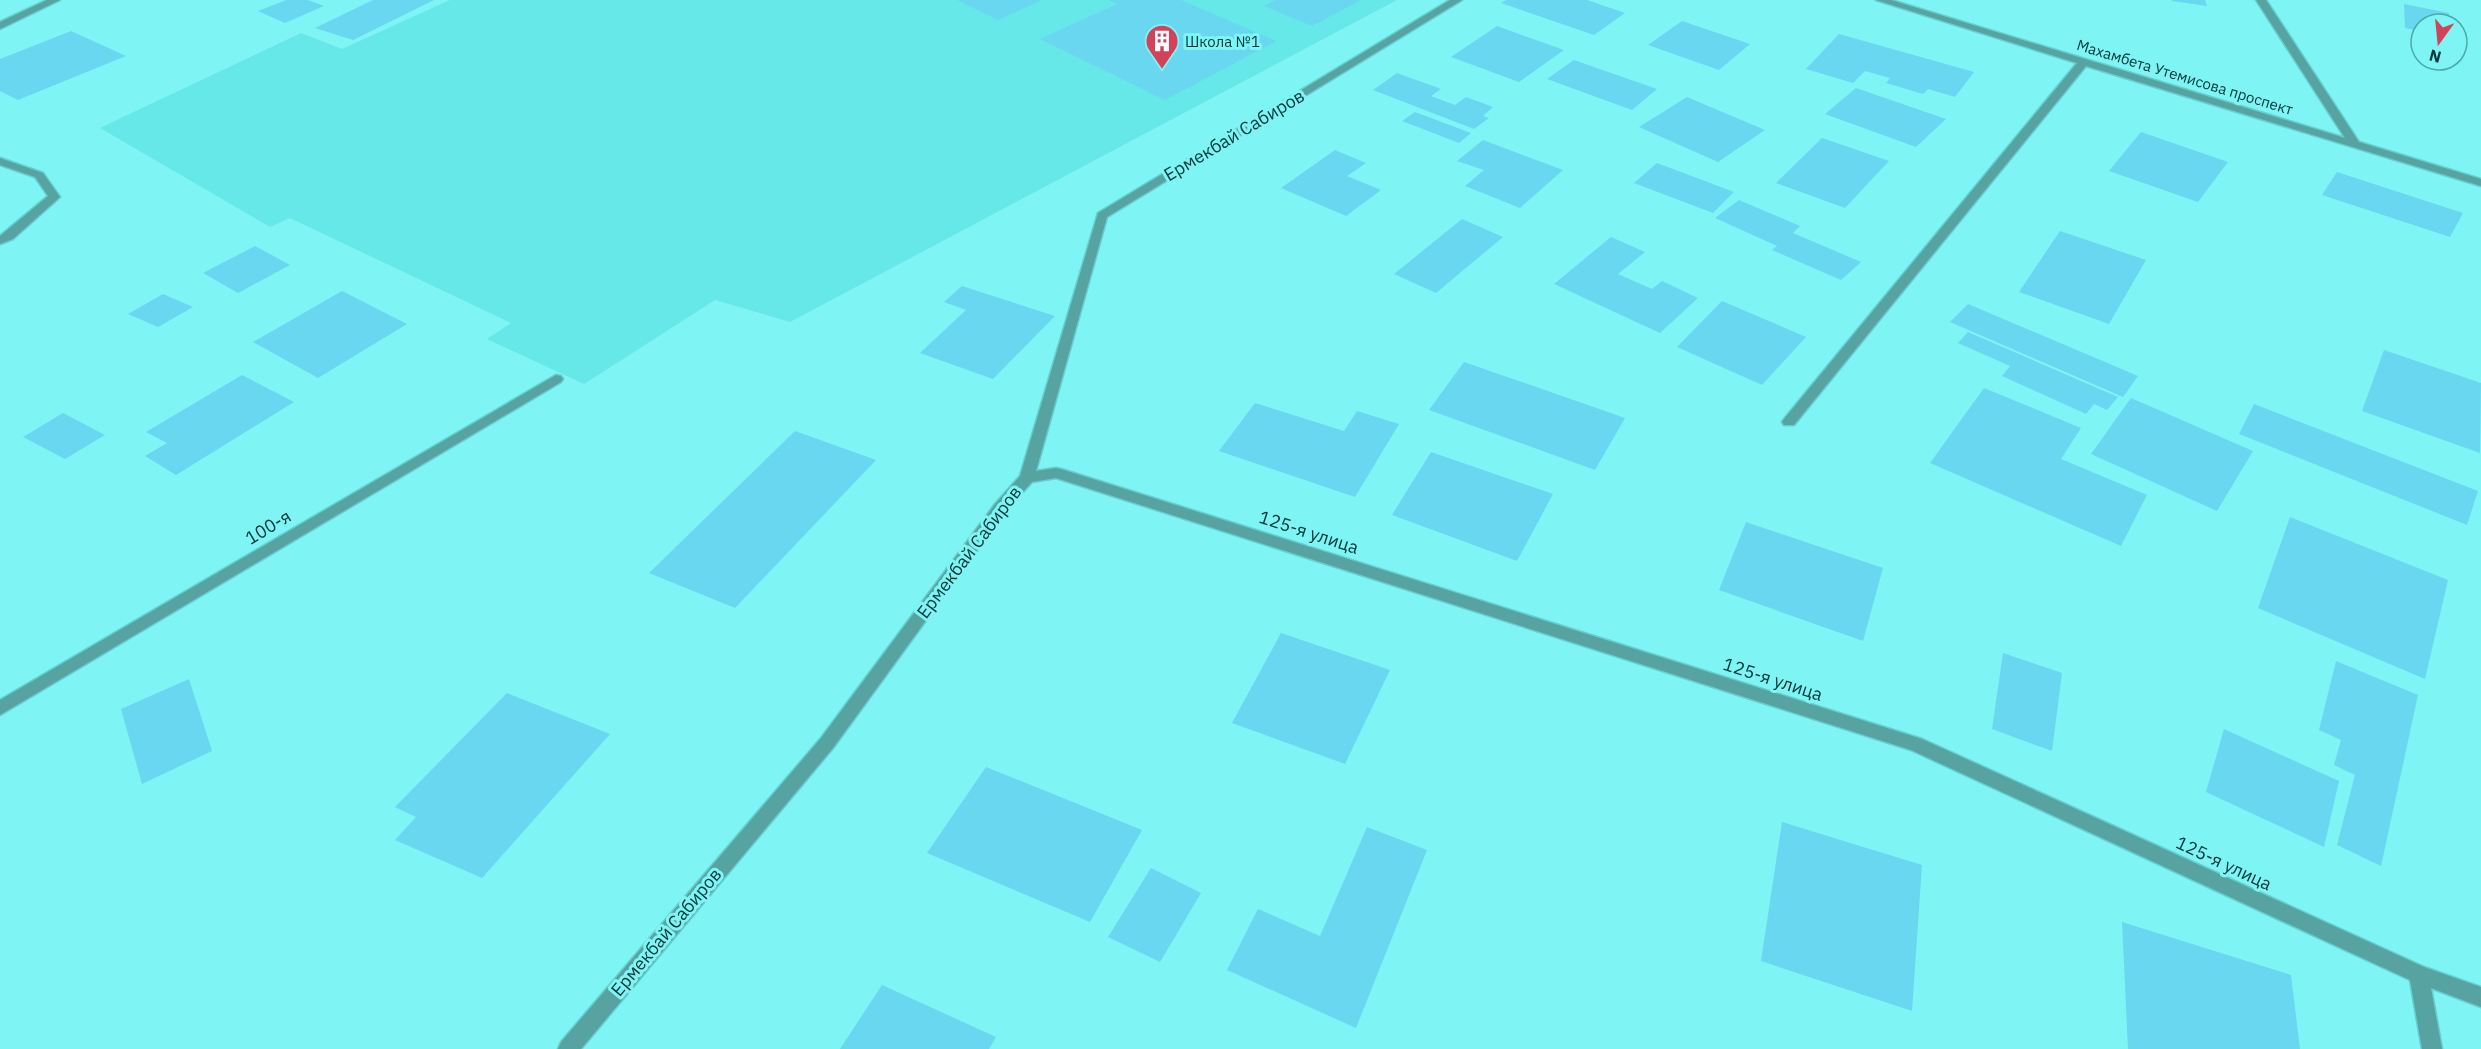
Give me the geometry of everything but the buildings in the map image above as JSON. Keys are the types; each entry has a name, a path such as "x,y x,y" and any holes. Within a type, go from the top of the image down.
{"street":[{"path":"0,26 55,0"},
{"name":"Ермекбай Сабиров","path":"568,1049 827,742 1000,508 1027,478 1102,215 1457,0"},
{"name":"Махамбета Утемисова проспект","path":"1881,0 2481,183"},
{"path":"2261,0 2354,143"},
{"path":"1789,422 2083,63"},
{"path":"0,161 39,175 54,196 9,236 0,240"},
{"name":"100-я","path":"0,708 556,379"},
{"name":"125-я улица","path":"1027,478 1056,473 1916,744 2419,974 2481,997"},
{"path":"2419,974 2432,1049"}],"shaded area":[{"path":"450,0 1397,0 790,322 715,300 584,384 487,339 511,323 290,218 270,227 100,128 301,33 342,49"}],"place":[{"name":"Школа №1","path":"1162,70"}]}
